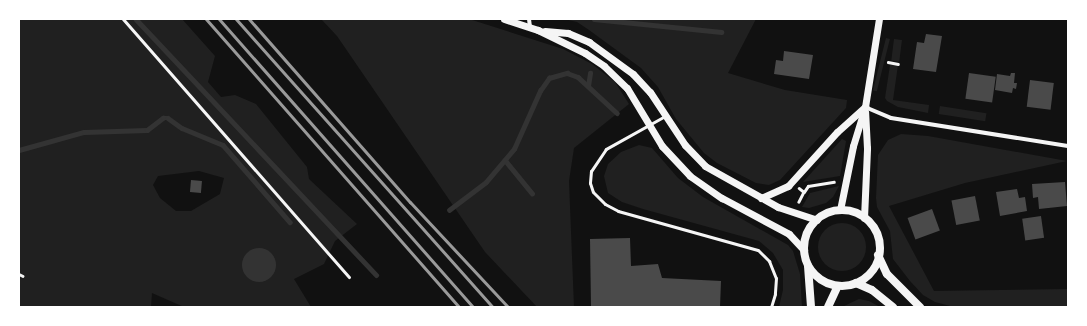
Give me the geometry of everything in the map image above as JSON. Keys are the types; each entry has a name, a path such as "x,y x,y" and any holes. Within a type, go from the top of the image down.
{"main road":[{"path":"808,265 822,280 838,286 856,283 871,272 878,255 878,237 864,218 840,210 827,213 817,220 806,236 804,250 808,265 811,307"},
{"path":"878,255 887,274 920,307"},
{"path":"856,283 872,290 893,307"},
{"path":"828,307 838,286"}],"street":[{"path":"504,19 538,30 585,53 610,70 630,91 668,154 698,183 789,234 804,250"},
{"path":"530,19 530,27"},
{"path":"840,210 853,146 865,107 879,19"},
{"path":"538,30 568,33 602,50 639,79 698,160 761,198 790,212 817,220"},
{"path":"865,107 891,118 1068,146"},
{"path":"761,198 788,186 837,132 865,107"},
{"path":"864,218 867,148 865,107"}],"lane":[{"path":"123,19 349,277"},
{"path":"665,116 614,143 597,158 590,177 593,192 605,204 618,211 741,243 758,250 769,262 776,278 775,294 770,307"}],"path":[{"path":"888,62 898,64"},
{"path":"796,208 808,186 842,181"},
{"path":"796,186 804,192"},
{"path":"19,274 23,276"}],"shaded area":[{"path":"19,19 182,19 215,56 208,82 221,97 235,95 256,104 307,167 309,179 357,224 335,241 324,264 294,279 311,307 184,307 152,293 151,307 19,307","holes":["199,171 224,178 220,194 191,211 176,211 160,198 153,185 158,176"]},
{"path":"321,19 469,19 563,49 592,64 615,82 629,104 574,148 569,181 574,307 537,307 485,252 337,36"},
{"path":"564,19 756,19 728,73 785,90 847,100 846,108 780,180 769,185 756,183 717,163 704,153 676,119 658,87 641,68 577,22"},
{"path":"886,38 890,39 877,91 873,90"},
{"path":"894,39 902,40 899,62 891,61"},
{"path":"890,65 898,65 893,100 929,105 928,113 898,107 887,101 885,98"},
{"path":"940,106 986,113 985,121 939,114"},
{"path":"901,134 928,136 1067,161 965,183 889,206 934,291 1068,289 1068,307 954,307 935,302 923,295 893,259 890,231 877,207 878,155 888,140"},
{"path":"842,139 846,141 840,176 803,182"},
{"path":"639,145 652,148 678,178 703,197 788,245 793,251 800,274 802,307 779,307 783,290 783,270 773,253 759,241 643,209 622,202 608,193 604,176 608,164 621,152"},
{"path":"839,186 833,197 826,203 809,208 802,207 810,193"},
{"path":"842,223 851,225 859,230 864,238 866,247 864,256 859,264 851,269 842,271 833,269 825,264 820,256 818,247 820,238 825,230 833,225"},
{"path":"262,248 269,250 274,255 276,265 274,275 269,280 256,282 249,280 244,275 242,262 244,255 249,250"},
{"path":"859,299 869,301 880,307 842,307"}],"building":[{"path":"926,34 942,36 936,72 913,69 917,42 924,43"},
{"path":"784,51 813,55 809,79 774,74 776,60 783,61"},
{"path":"969,73 996,77 992,103 965,99"},
{"path":"1011,73 1015,73 1014,83 1017,83 1016,89 1013,88 1012,93 995,90 997,74 1010,76"},
{"path":"1030,80 1054,83 1051,110 1027,107"},
{"path":"191,180 202,181 201,193 190,192"},
{"path":"1065,182 1067,206 1039,209 1038,197 1033,198 1032,184"},
{"path":"1017,189 1019,198 1025,197 1027,211 1000,216 996,192"},
{"path":"975,196 980,221 956,225 951,201"},
{"path":"932,209 940,231 915,240 908,218"},
{"path":"1041,216 1044,238 1025,240 1022,219"},
{"path":"630,238 631,266 658,264 662,278 721,281 720,307 591,307 590,239"}],"waterway":[{"path":"136,19 376,275"},
{"path":"594,19 721,32"},
{"path":"449,210 486,182 514,149 540,91 549,78 567,73 578,77 617,113"},
{"path":"588,86 590,73"},
{"path":"19,150 84,132 147,130 163,118 168,118 182,128 223,145 290,222"},
{"path":"505,160 532,193"}],"railway":[{"path":"206,19 459,307"},
{"path":"219,19 473,307"},
{"path":"236,19 493,307"},
{"path":"249,19 410,202 508,307"}]}
